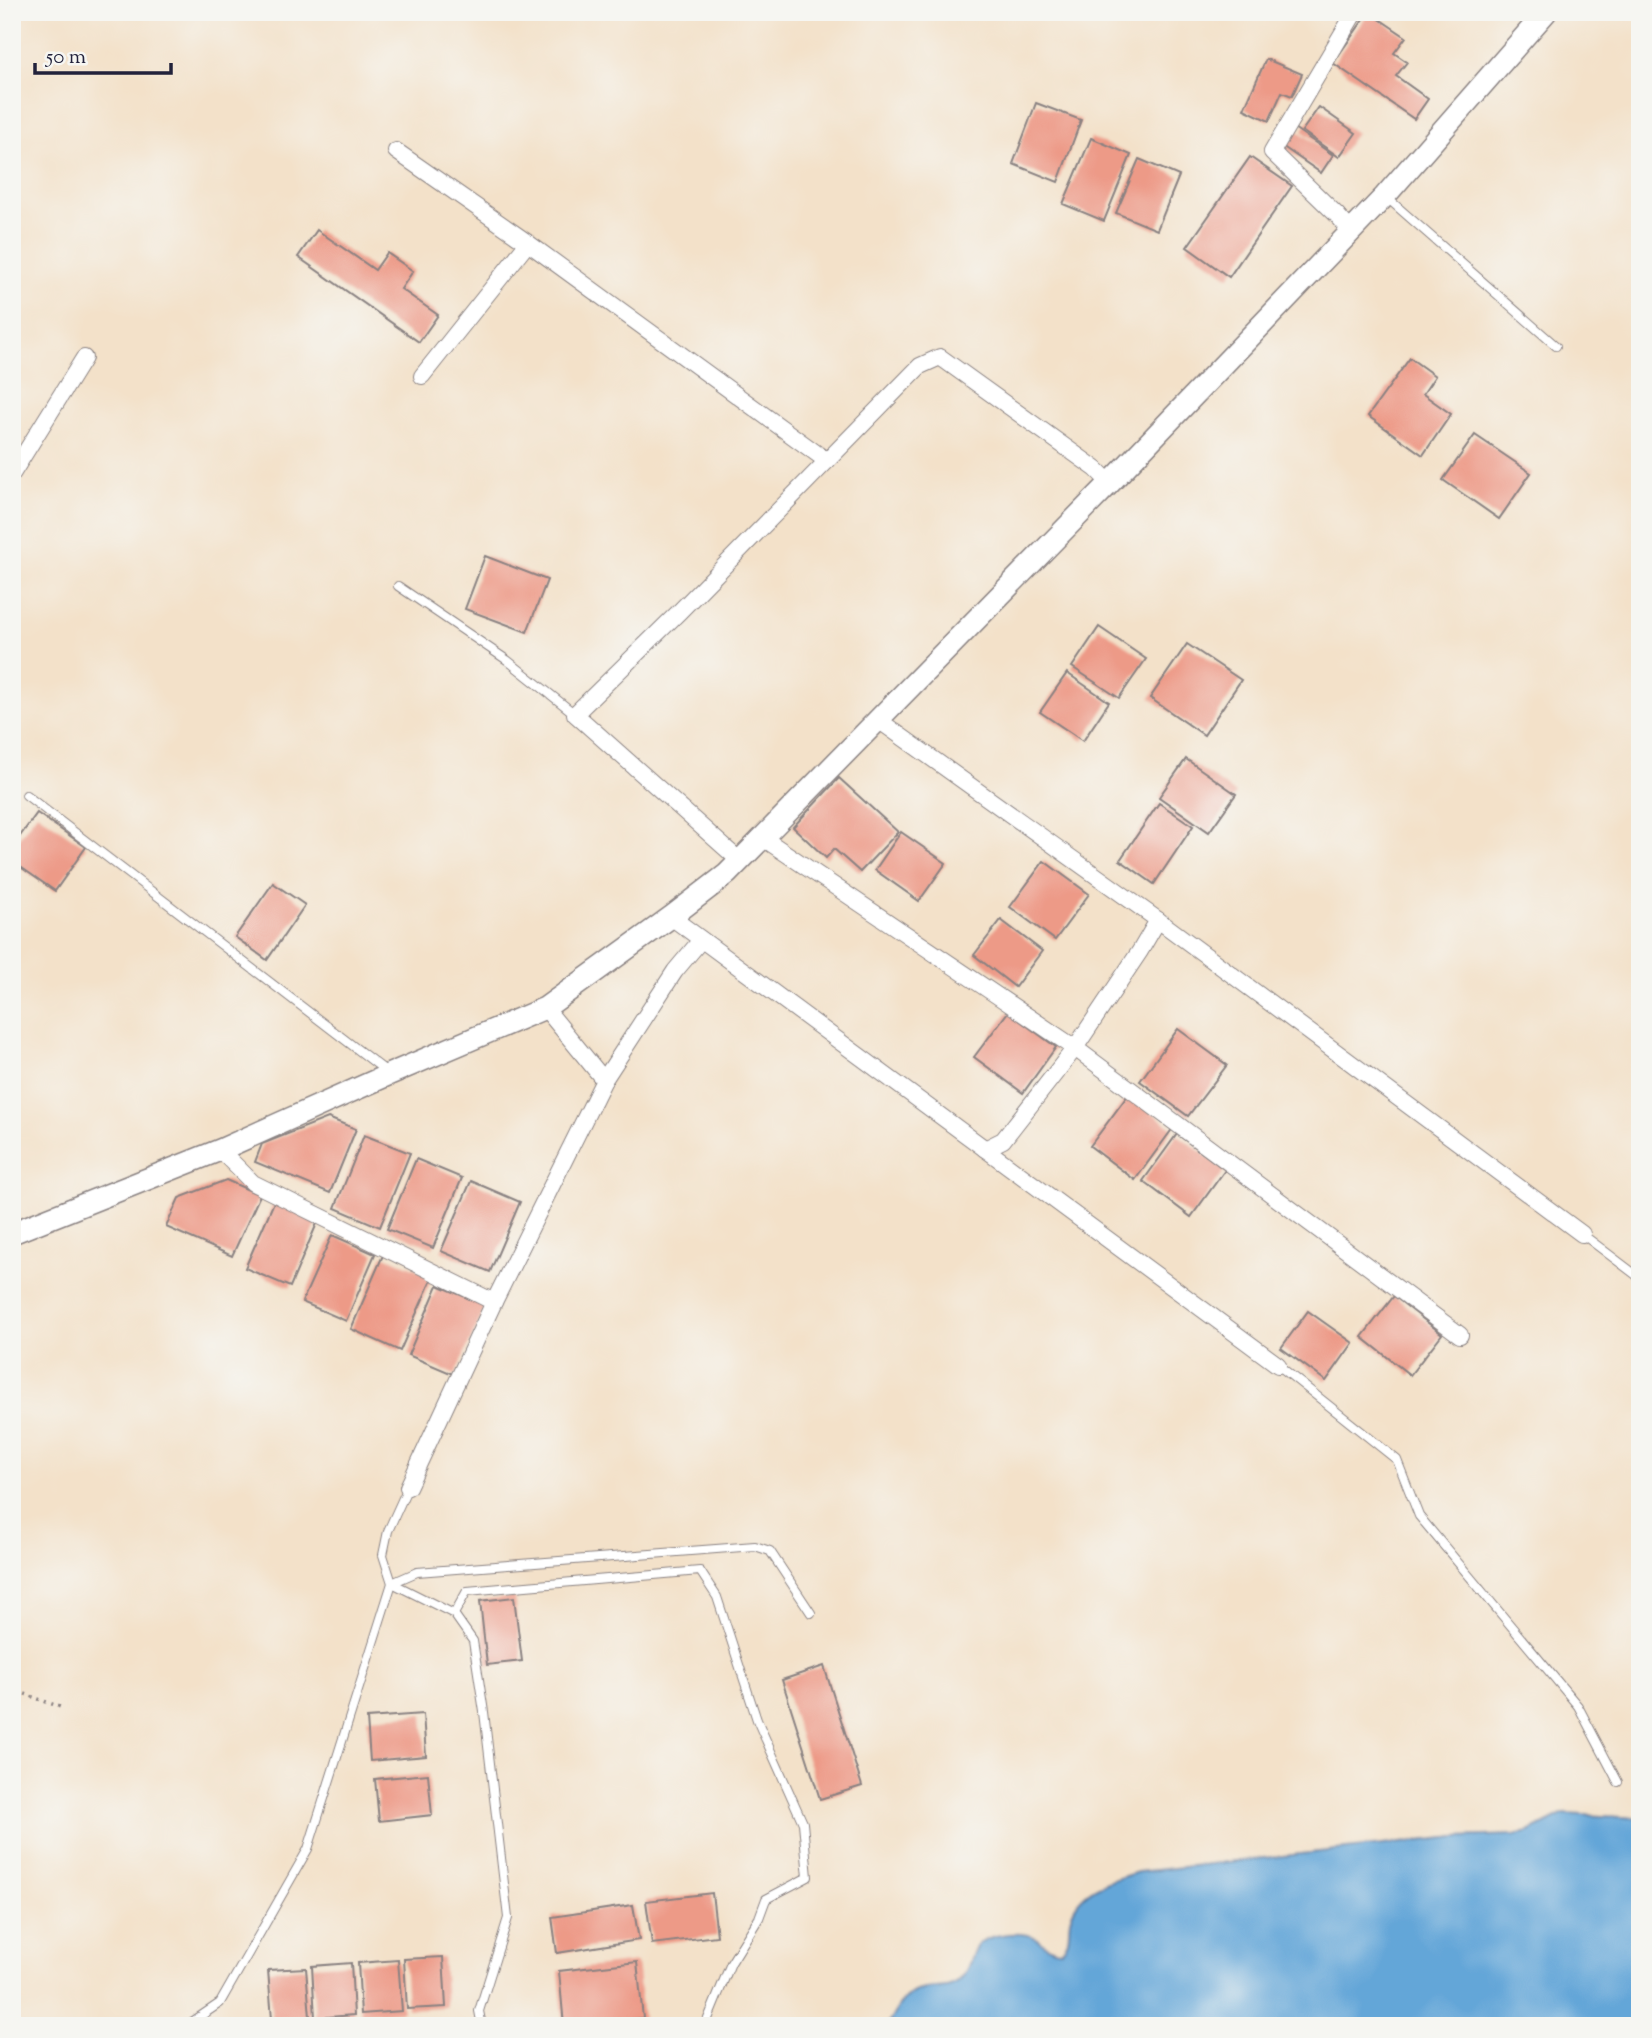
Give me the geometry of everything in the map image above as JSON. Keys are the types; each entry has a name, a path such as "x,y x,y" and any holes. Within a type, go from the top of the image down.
{"main road":[{"path":"12,1233 220,1150 545,1008 727,874 1111,484 1385,196 1546,12"}],"street":[{"path":"1350,231 1272,152 1355,12"},
{"path":"396,151 528,243 827,461"},
{"path":"422,376 528,243"},
{"path":"740,861 575,714 920,366 940,357 1096,469 1111,484"},
{"path":"12,474 84,358"},
{"path":"877,719 1158,920 1582,1234"},
{"path":"763,838 1075,1048 1460,1335"},
{"path":"671,917 1278,1365"},
{"path":"985,1149 1003,1140 1075,1048 1158,920"},
{"path":"408,1487 494,1302 604,1080 675,971 701,940"},
{"path":"545,1008 604,1080"},
{"path":"220,1150 253,1183 494,1302"}],"lane":[{"path":"1385,196 1556,346"},
{"path":"398,586 507,660 575,714"},
{"path":"26,795 390,1074"},
{"path":"1582,1234 1640,1278"},
{"path":"1278,1365 1397,1460 1419,1516 1578,1706 1618,1782"},
{"path":"186,2026 220,2003 308,1849 392,1583 383,1555 388,1531 408,1487"},
{"path":"392,1583 416,1572 755,1546 770,1551 811,1613"},
{"path":"454,1614 467,1591 700,1571 717,1597 757,1720 803,1823 808,1877 766,1899 759,1919 731,1963 705,2026"},
{"path":"392,1583 454,1614 473,1641 508,1918 480,2011 482,2026"}],"path":[{"path":"12,1689 60,1707"}],"water":[{"path":"1564,1814 1640,1818 1640,2026 887,2026 909,1995 926,1989 950,1986 960,1980 977,1946 989,1938 1006,1934 1025,1935 1038,1939 1051,1949 1061,1951 1068,1940 1070,1920 1080,1900 1097,1887 1117,1878 1138,1872 1455,1837 1514,1835 1529,1832"}],"building":[{"path":"1369,12 1406,37 1394,53 1407,62 1396,76 1428,99 1414,119 1333,63"},
{"path":"1266,59 1302,74 1292,96 1282,92 1269,121 1244,109"},
{"path":"1036,103 1081,120 1058,182 1013,164"},
{"path":"1319,107 1356,133 1339,157 1302,131"},
{"path":"1294,128 1333,155 1321,173 1282,146"},
{"path":"1091,138 1131,155 1104,221 1063,204"},
{"path":"1250,157 1292,186 1229,277 1187,247"},
{"path":"1139,159 1179,176 1157,230 1116,213"},
{"path":"317,230 375,270 387,253 413,271 401,289 438,315 419,342 298,257"},
{"path":"1410,358 1435,376 1423,394 1451,414 1423,455 1368,416"},
{"path":"1475,435 1531,473 1499,519 1443,480"},
{"path":"485,556 547,580 527,632 465,609"},
{"path":"1099,627 1146,659 1119,698 1072,667"},
{"path":"1187,644 1241,680 1204,735 1150,698"},
{"path":"1067,673 1109,702 1083,741 1040,712"},
{"path":"1186,759 1236,794 1209,832 1159,797"},
{"path":"839,778 898,832 860,872 834,849 826,858 793,827"},
{"path":"1159,803 1193,826 1154,884 1120,860"},
{"path":"37,813 86,847 55,891 12,861 12,847"},
{"path":"901,832 946,863 919,901 875,870"},
{"path":"1044,861 1089,894 1055,940 1010,907"},
{"path":"273,883 305,905 267,960 235,937"},
{"path":"1001,920 1042,951 1015,987 974,955"},
{"path":"1008,1012 1056,1047 1023,1093 974,1057"},
{"path":"1178,1029 1227,1065 1188,1116 1140,1081"},
{"path":"1128,1095 1173,1128 1135,1180 1090,1146"},
{"path":"328,1118 356,1129 330,1193 255,1162 262,1144"},
{"path":"1177,1134 1225,1170 1191,1217 1143,1181"},
{"path":"364,1135 410,1153 380,1227 335,1208"},
{"path":"416,1159 462,1178 433,1248 387,1229"},
{"path":"226,1180 260,1195 232,1256 166,1227 179,1198"},
{"path":"471,1181 520,1202 490,1272 441,1251"},
{"path":"274,1202 318,1221 290,1287 245,1268"},
{"path":"332,1235 375,1254 346,1321 302,1302"},
{"path":"383,1255 433,1276 400,1351 351,1329"},
{"path":"438,1285 486,1306 455,1375 408,1355"},
{"path":"1394,1296 1442,1334 1410,1375 1362,1337"},
{"path":"1308,1311 1353,1343 1326,1381 1281,1348"},
{"path":"514,1597 522,1661 487,1665 480,1601"},
{"path":"824,1666 862,1786 820,1799 782,1680"},
{"path":"423,1714 426,1756 370,1761 367,1718"},
{"path":"428,1774 432,1815 379,1821 375,1779"},
{"path":"712,1893 717,1936 652,1944 646,1901"},
{"path":"633,1905 639,1940 557,1953 552,1917"},
{"path":"443,1957 446,2007 407,2009 404,1959"},
{"path":"398,1960 402,2011 361,2014 358,1963"},
{"path":"637,1962 643,2018 564,2026 559,1971"},
{"path":"351,1963 354,2015 315,2018 312,1966"},
{"path":"306,1968 310,2017 272,2019 268,1970"}]}
